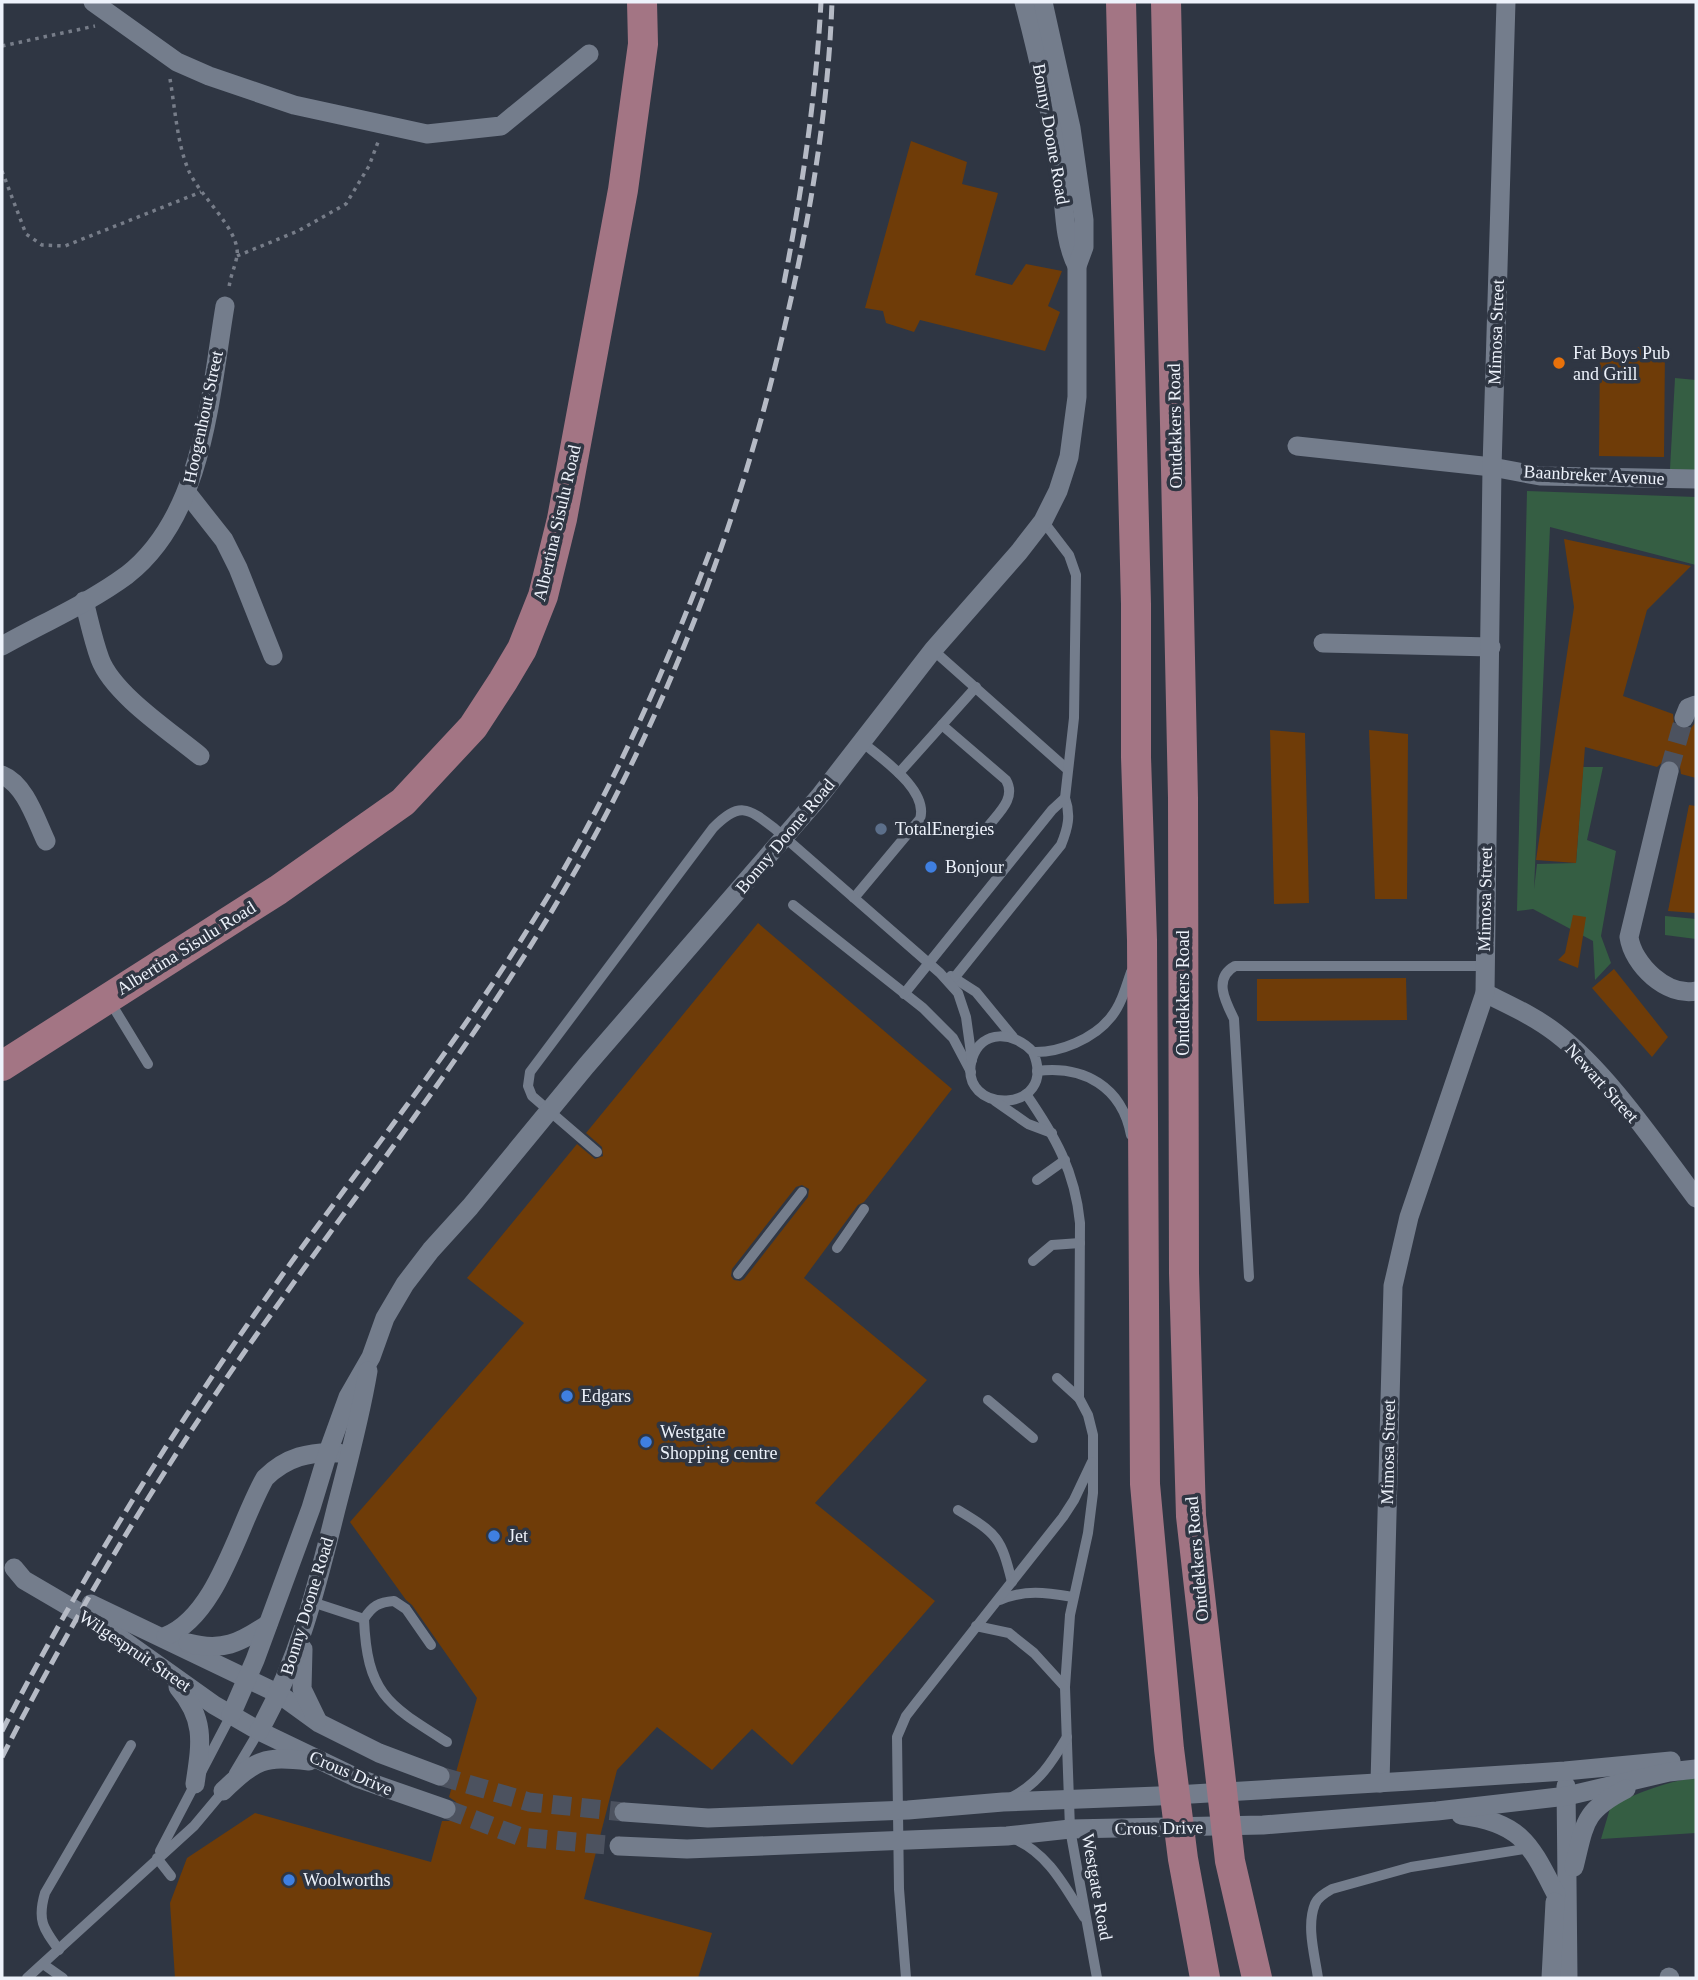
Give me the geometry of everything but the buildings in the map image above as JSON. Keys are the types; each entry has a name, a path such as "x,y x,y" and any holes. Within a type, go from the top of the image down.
{"main road":[{"name":"Albertina Sisulu Road","path":"2,1073 13,1060 107,997 278,890 403,802 473,727 522,649 543,596 562,519 623,190 643,44 642,2"},
{"path":"1121,2 1142,940 1145,1484 1169,1749 1183,1859 1205,1978"},
{"name":"Ontdekkers Road","path":"1166,2 1183,784 1184,1273 1191,1516 1230,1861 1259,1978"}],"street":[{"path":"93,2 177,62 209,76 294,105 427,134 502,126 589,54"},
{"name":"Bonny Doone Road","path":"1024,2 1053,128 1066,226 1072,256 1077,266"},
{"name":"Bonny Doone Road","path":"259,1731 279,1694 305,1627 364,1397 371,1357 385,1318 405,1284 586,1066 819,797 933,650 1019,552 1043,521 1058,491 1069,457 1077,397 1077,266 1084,247 1084,220 1071,128 1043,2"},
{"name":"Mimosa Street","path":"1380,1783 1392,1286 1409,1217 1485,993 1492,467 1506,2"},
{"name":"Hoogenhout Street","path":"3,641 84,601 129,573 164,534 187,493 199,449 225,306"},
{"name":"Baanbreker Avenue","path":"1297,446 1492,467 1540,476 1696,478"},
{"path":"187,493 224,540 239,568 273,656"},
{"path":"84,601 99,657 113,680 200,756"},
{"path":"1323,643 1491,647"},
{"path":"1669,771 1629,937 1631,948 1645,970 1659,981 1688,993 1696,992"},
{"path":"2,775 12,780 24,796 46,841"},
{"name":"Newart Street","path":"1485,993 1532,1017 1555,1032 1580,1054 1610,1087 1696,1198"},
{"name":"Bonny Doone Road","path":"231,1715 311,1508 348,1397 371,1357"},
{"path":"166,1636 188,1625 210,1596 265,1478 278,1465 291,1458 328,1452 350,1454"},
{"name":"Wilgespruit Street","path":"8,1565 29,1571 38,1581 111,1622 161,1666 231,1715 259,1731"},
{"path":"289,1566 319,1578"},
{"name":"Wilgespruit Street","path":"111,1622 147,1630 279,1694"},
{"path":"147,1630 209,1648 244,1639 268,1624"},
{"path":"305,1627 302,1689 319,1723"},
{"path":"161,1666 189,1700 200,1724 200,1751 195,1784"},
{"name":"Crous Drive","path":"279,1694 319,1723 379,1753 440,1776"},
{"name":"Crous Drive","path":"259,1731 357,1778 446,1809"},
{"path":"223,1791 247,1769 262,1760 280,1758 324,1762"},
{"name":"Crous Drive","path":"624,1812 708,1818 908,1810 1003,1802 1380,1783 1696,1758"},
{"name":"Crous Drive","path":"619,1846 687,1849 1007,1836 1070,1829 1263,1825 1437,1811 1560,1797 1669,1772 1696,1769"},
{"path":"1558,1771 1567,1978"},
{"path":"1551,1978 1562,1895 1584,1824 1596,1807 1628,1788 1669,1772"},
{"path":"1437,1811 1479,1817 1510,1829 1532,1847 1562,1895"}],"lane":[{"path":"955,977 1060,845 1067,830 1070,811 1065,798 1074,718 1076,575 1069,555 1043,521"},
{"path":"933,650 1067,769"},
{"path":"899,773 976,687"},
{"path":"942,725 1006,780 1010,788 1010,796 986,829"},
{"path":"854,898 920,819 920,802 899,773 862,742"},
{"path":"904,994 1052,810 1065,798"},
{"path":"597,1152 536,1100 528,1086 530,1072 713,828 729,813 746,809 785,836 930,963 958,993 966,1017 972,1059 971,1072"},
{"path":"793,905 904,994 953,1038 975,1085 984,1094 1028,1125 1052,1133"},
{"path":"1033,1052 1044,1052 1080,1041 1112,1017 1125,991 1142,940"},
{"path":"1249,1277 1234,1019 1226,1003 1223,977 1236,966 1484,966"},
{"path":"940,973 955,977 976,992 1013,1037 1024,1042 1033,1052 1037,1071 1034,1084 1017,1100 995,1101"},
{"path":"107,997 148,1064"},
{"path":"972,1059 977,1050 993,1038 1013,1037"},
{"path":"1037,1071 1076,1071 1105,1086 1124,1111 1145,1212"},
{"path":"1026,1094 1052,1133 1077,1195 1080,1243 1079,1398"},
{"path":"1037,1180 1065,1160"},
{"path":"738,1274 802,1192"},
{"path":"836,1248 864,1209"},
{"path":"1033,1261 1052,1245 1080,1243"},
{"path":"1057,1377 1079,1398"},
{"name":"Westgate Road","path":"1079,1398 1088,1415 1093,1435 1094,1457 1088,1533 1070,1615 1065,1687 1070,1829 1097,1978"},
{"path":"988,1400 1033,1438"},
{"path":"906,1978 899,1889 897,1737 906,1716 1074,1500 1094,1457"},
{"path":"958,1510 979,1522 1000,1543 1012,1582"},
{"path":"996,1602 1026,1592 1073,1597"},
{"path":"431,1645 406,1609 394,1601 380,1602 364,1619 365,1650 372,1675 383,1695 403,1714 447,1742"},
{"path":"312,1602 364,1619"},
{"path":"976,1626 1009,1633 1042,1660 1065,1687"},
{"name":"Bonny Doone Road","path":"157,1858 231,1715"},
{"name":"Bonny Doone Road","path":"27,1978 194,1826 223,1791 259,1731"},
{"path":"1003,1802 1027,1789 1038,1779 1054,1760 1067,1737"},
{"path":"59,1950 44,1929 40,1911 45,1893 131,1745"},
{"path":"1007,1836 1033,1848 1045,1860 1086,1920"},
{"path":"1318,1978 1311,1922 1315,1903 1332,1889 1411,1867 1532,1847"},
{"path":"157,1858 172,1876"},
{"path":"43,1964 63,1978"}],"path":[{"path":"2,46 119,20"},
{"path":"170,77 188,168 201,192 218,211 234,238 237,256 225,306"},
{"path":"237,256 298,231 346,204 369,166 385,124"},
{"path":"2,171 26,234 42,245 65,246 201,192"}],"green space":[{"path":"1675,378 1696,380 1696,473 1670,469"},
{"path":"1527,491 1696,497 1696,565 1550,527 1534,889 1537,864 1576,863 1583,767 1603,767 1587,840 1616,851 1601,936 1611,963 1595,980 1593,941 1533,909 1517,911"},
{"path":"1665,916 1696,919 1696,939 1665,935"},
{"path":"1696,1778 1696,1833 1601,1839 1611,1805 1663,1785"}],"tunnel":[{"path":"1669,771 1684,718"},
{"path":"440,1776 529,1802 624,1812"},
{"path":"446,1809 521,1837 619,1846"}],"railway":[{"path":"784,283 807,143 821,2"},
{"path":"2,1757 60,1648 154,1488 257,1334 491,1007 562,894 634,759 666,689 722,546 766,400 810,205 822,124 832,2"},
{"path":"2,1731 72,1603 186,1416 268,1295 455,1038 536,916 587,827 633,736 712,546"}],"place":[{"name":"Fat Boys Pub and Grill","path":"1559,363"},
{"name":"TotalEnergies","path":"881,829"},
{"name":"Bonjour","path":"931,867"},
{"name":"Edgars","path":"567,1396"},
{"name":"Westgate Shopping centre","path":"646,1442"},
{"name":"Jet","path":"494,1536"},
{"name":"Woolworths","path":"289,1880"}]}
